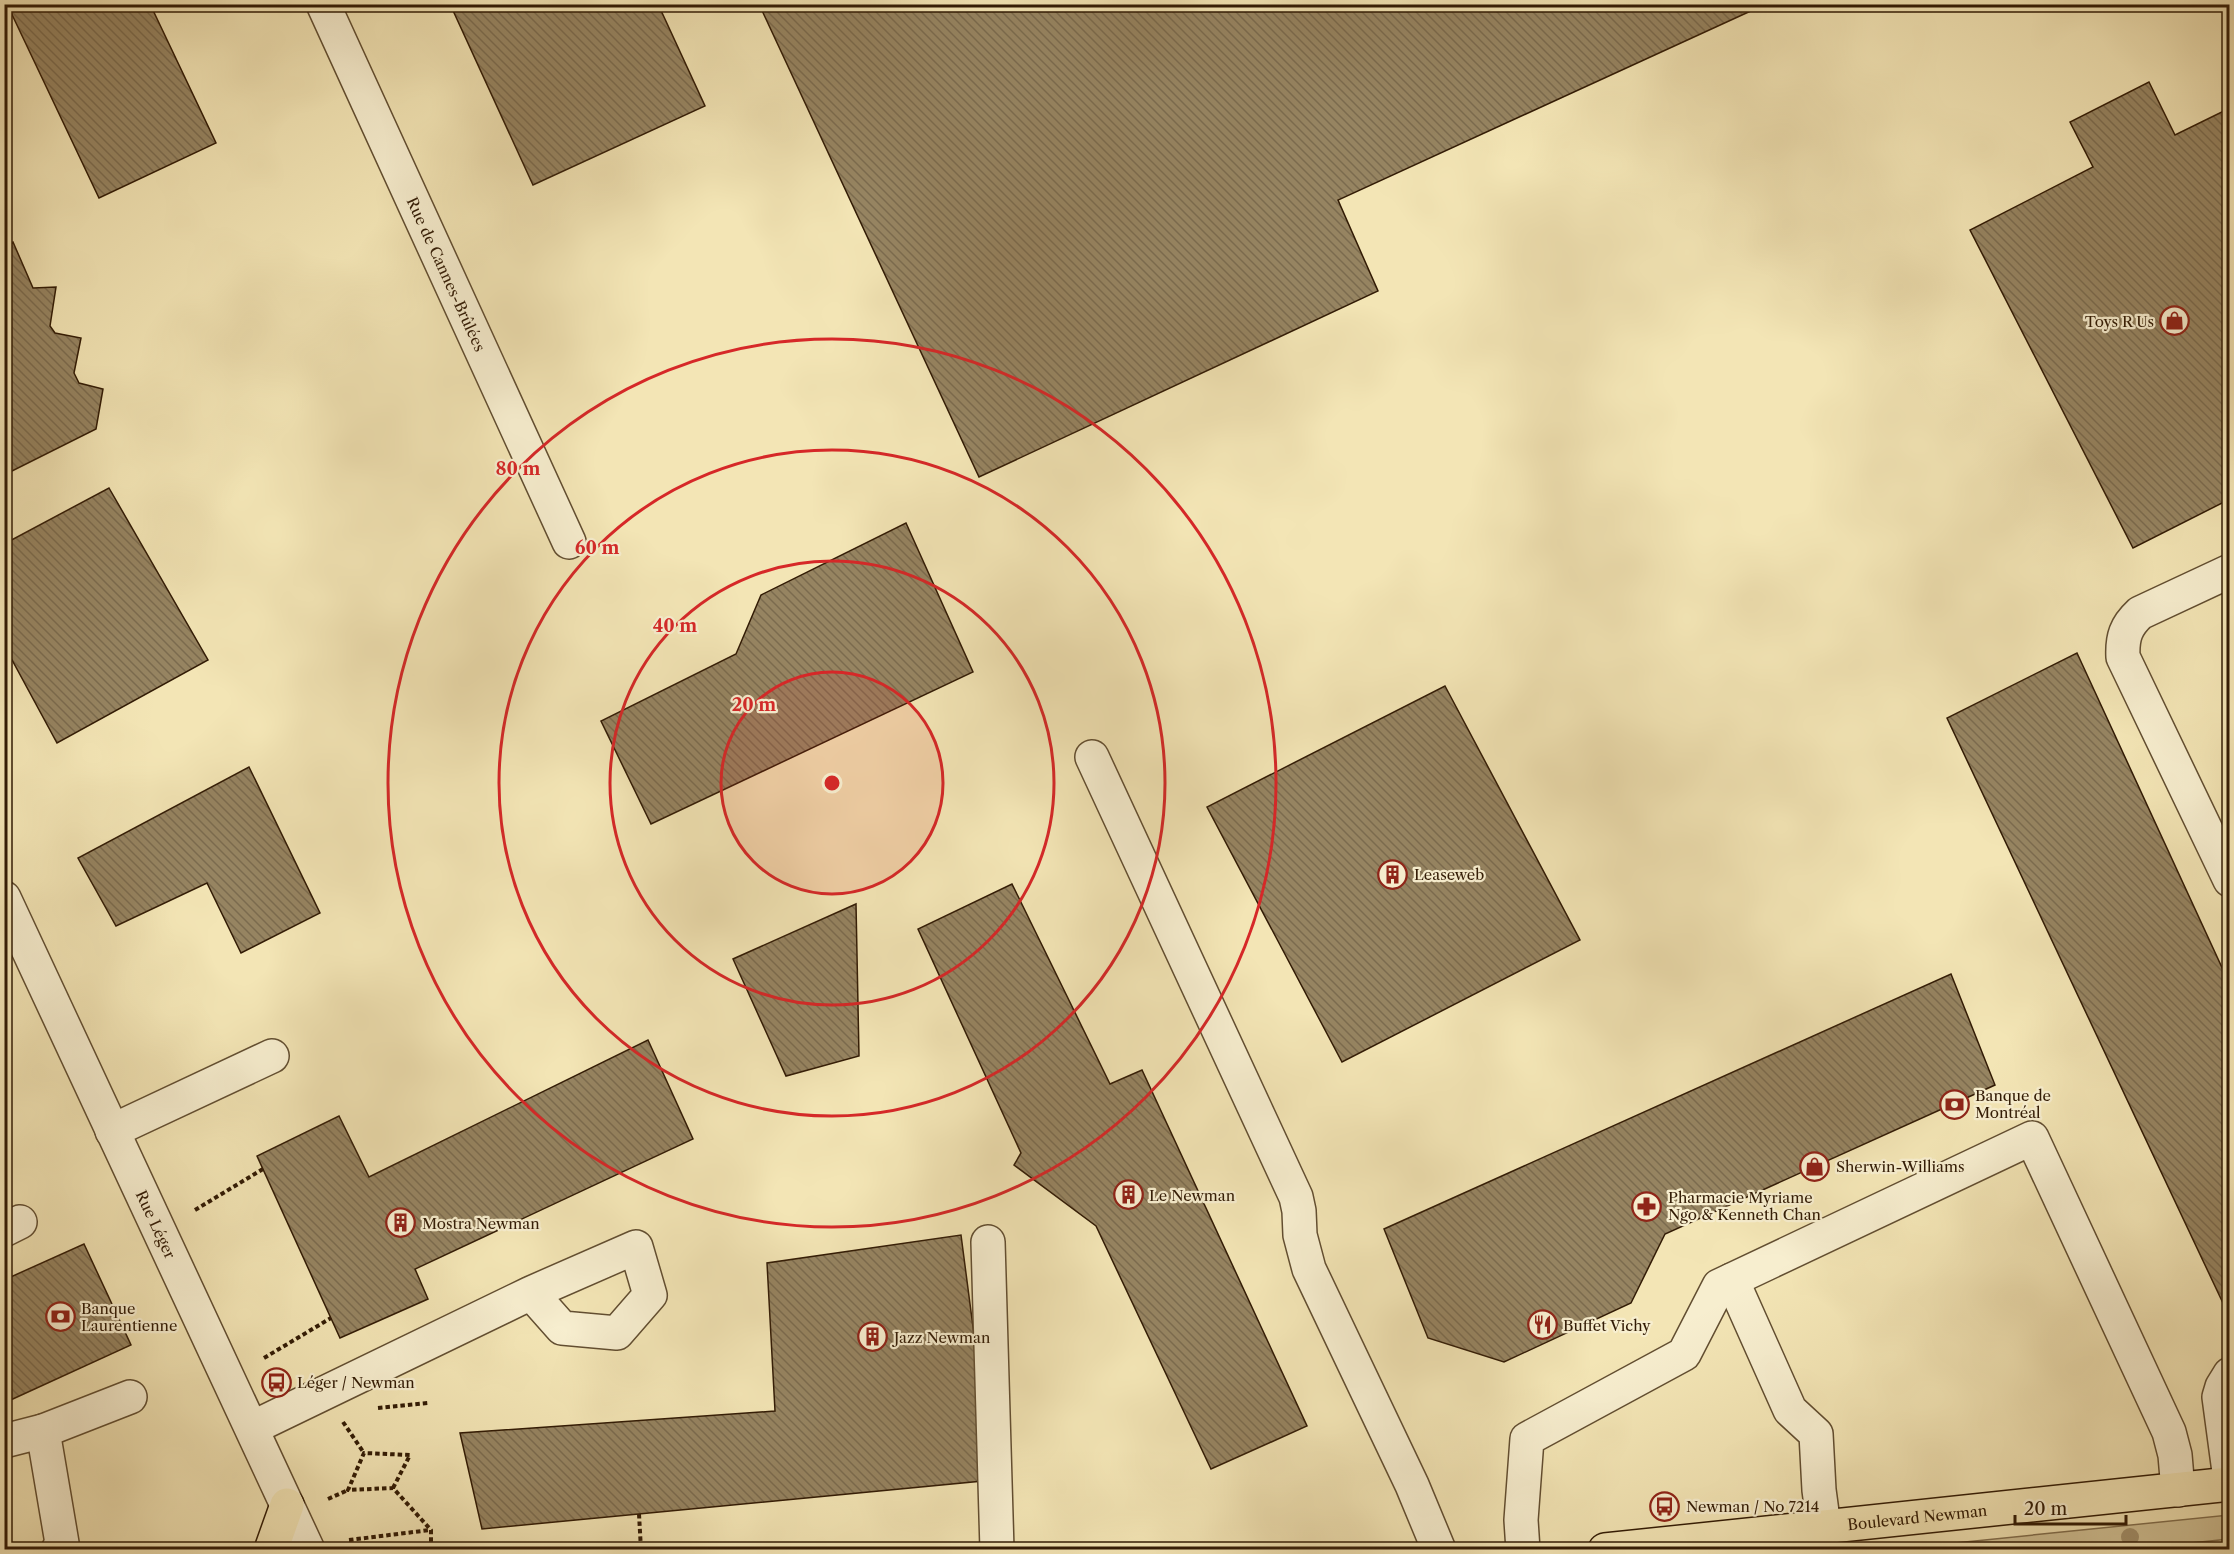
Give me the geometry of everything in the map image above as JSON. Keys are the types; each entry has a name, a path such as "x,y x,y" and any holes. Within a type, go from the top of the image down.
{"main road":[{"name":"Boulevard Newman","path":"1605,1550 2229,1484"},
{"path":"271,1550 287,1505"}],"street":[{"name":"Rue de Cannes-Brûlées","path":"323,4 569,542"},
{"path":"2229,571 2140,613 2124,633 2122,644 2123,657 2229,880"},
{"path":"1092,757 1296,1197 1300,1235 1309,1269 1412,1485 1439,1550"},
{"name":"Rue Léger","path":"8,912 308,1550"},
{"path":"112,1131 272,1056"},
{"path":"1523,1550 1521,1520 1527,1439 1684,1354 1719,1286 2032,1138 2166,1424 2175,1455 2178,1490"},
{"path":"988,1242 997,1550"},
{"path":"1732,1280 1790,1410 1816,1434 1819,1490 1824,1527"},
{"path":"252,1428 531,1293"},
{"path":"2229,1374 2219,1397 2229,1479"},
{"path":"4,1442 43,1431 130,1397"},
{"path":"43,1431 62,1543 58,1550"}],"path":[{"path":"195,1210 263,1169"},
{"path":"264,1358 331,1318"},
{"path":"342,1421 364,1453"},
{"path":"364,1453 410,1455 393,1488"},
{"path":"348,1490 364,1453"},
{"path":"328,1499 348,1490 393,1488"},
{"path":"393,1488 431,1530 431,1550"},
{"path":"639,1514 641,1550"},
{"path":"349,1540 431,1530"}],"shaded area":[{"path":"2229,1515 2229,1539 2124,1550 1896,1549"}],"building":[{"path":"7,4 150,4 216,143 99,198"},
{"path":"450,4 658,4 705,106 533,185"},
{"path":"759,4 1766,4 1338,200 1378,291 979,477"},
{"path":"2149,82 2175,135 2230,108 2230,499 2133,548 1970,230 2093,167 2070,122"},
{"path":"13,242 33,288 56,287 50,326 55,333 81,338 74,373 79,383 103,389 96,429 4,475 4,246"},
{"path":"109,488 208,660 57,743 4,645 4,544"},
{"path":"906,523 973,672 651,824 601,721 736,654 761,595"},
{"path":"2077,653 2230,985 2230,1318 1947,718"},
{"name":"Leaseweb","path":"1445,686 1580,940 1342,1062 1207,807"},
{"path":"249,767 320,913 241,953 207,883 116,926 78,858"},
{"name":"Le Newman","path":"1012,884 1110,1084 1142,1070 1307,1426 1211,1469 1096,1226 1014,1165 1021,1153 918,929"},
{"path":"856,904 859,1056 786,1076 733,959"},
{"path":"1951,974 1995,1085 1665,1234 1631,1303 1504,1362 1428,1338 1384,1229"},
{"name":"Mostra Newman","path":"648,1040 693,1139 415,1269 428,1299 340,1338 257,1156 339,1116 369,1177"},
{"name":"Jazz Newman","path":"961,1235 993,1480 482,1529 460,1433 775,1411 767,1263"},
{"path":"84,1244 131,1345 4,1403 4,1280"}],"place":[{"name":"Toys R Us","path":"2175,321"},
{"name":"Leaseweb","path":"1393,874"},
{"name":"Banque de Montréal","path":"1954,1104"},
{"name":"Sherwin-Williams","path":"1815,1166"},
{"name":"Le Newman","path":"1128,1195"},
{"name":"Pharmacie Myriame Ngo & Kenneth Chan","path":"1647,1206"},
{"name":"Mostra Newman","path":"401,1223"},
{"name":"Banque Laurentienne","path":"60,1317"},
{"name":"Buffet Vichy","path":"1542,1325"},
{"name":"Jazz Newman","path":"873,1337"},
{"name":"Léger / Newman","path":"276,1382"},
{"name":"Newman / No 7214","path":"1665,1506"}]}
